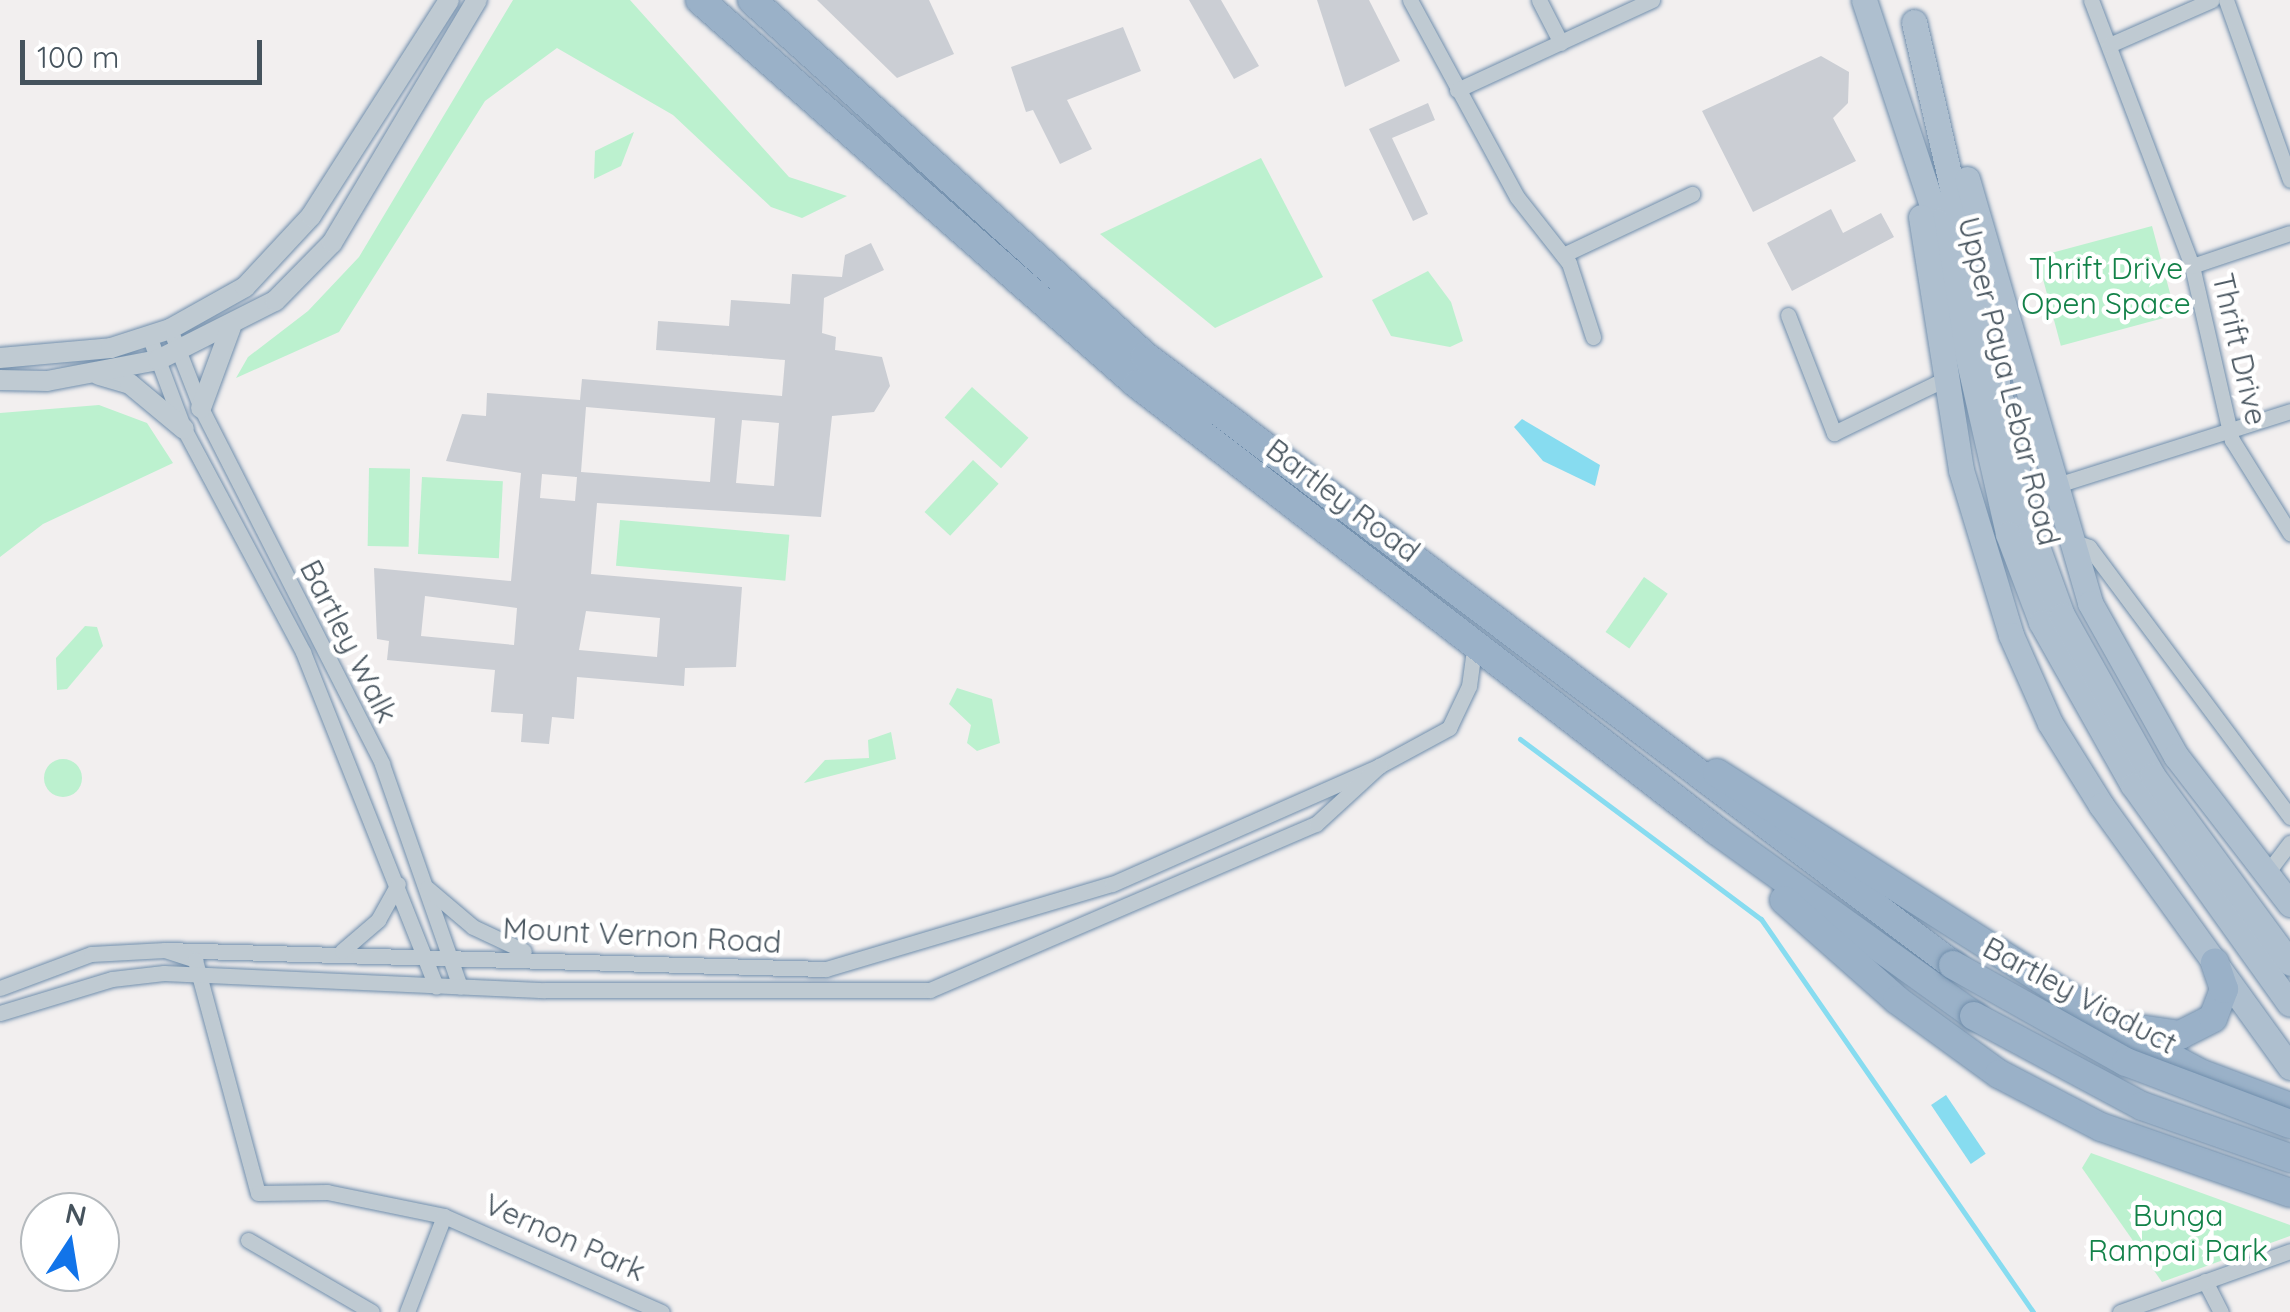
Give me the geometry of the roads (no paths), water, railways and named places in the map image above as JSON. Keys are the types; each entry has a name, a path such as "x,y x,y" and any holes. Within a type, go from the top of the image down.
{"highway":[{"name":"Bartley Road","path":"700,0 1136,384 1718,831 1974,1016 2142,1106 2290,1158"},
{"name":"Bartley Road","path":"752,0 1145,356 1640,735 1953,965"},
{"path":"1640,735 1711,768 2103,1018 2236,1088 2290,1107"},
{"path":"1718,831 1739,860 1897,1000 1999,1074 2101,1127 2290,1189"},
{"path":"2103,1018 2158,1035 2197,1031 2221,1005 2215,963"},
{"name":"Bartley Viaduct","path":"1953,965 2126,1062 2290,1124"},
{"path":"2203,1163 2253,1158 2263,1123 2236,1088"},
{"path":"2256,1179 2290,1174"}],"main road":[{"name":"Upper Paya Lebar Road","path":"1864,0 1905,118 1946,256 2008,534 2041,622 2133,785 2290,1004"},
{"name":"Upper Paya Lebar Road","path":"1909,11 1983,226 2069,540 2131,687 2290,904"},
{"name":"Upper Paya Lebar Road","path":"1909,11 2032,530 2062,615 2152,775 2290,963"},
{"name":"Upper Paya Lebar Road","path":"1905,118 1945,379 1980,554 2050,724 2290,1067"}],"street":[{"path":"0,358 79,354 149,336 170,329 245,287 311,216 449,0"},
{"path":"0,380 97,374 158,360 257,315 332,243 477,0"},
{"path":"1410,0 1518,197 1563,255 1593,336"},
{"path":"1539,0 1561,43"},
{"path":"1457,90 1652,0"},
{"name":"Thrift Drive","path":"2091,0 2192,266 2228,427 2290,533"},
{"path":"2109,45 2212,0"},
{"path":"2226,0 2282,120 2290,180"},
{"path":"1563,255 1692,194"},
{"path":"2192,266 2290,233"},
{"path":"245,287 235,313 257,315"},
{"name":"Upper Paya Lebar Road","path":"1788,316 1834,433 1945,379"},
{"path":"201,408 231,327"},
{"name":"Bartley Walk","path":"170,329 201,408 382,764 460,987"},
{"name":"Bartley Walk","path":"149,336 184,429 303,652 436,986"},
{"path":"97,374 130,384 184,429"},
{"path":"2052,488 2228,427 2290,411"},
{"name":"Upper Paya Lebar Road","path":"2069,540 2088,548 2290,817"},
{"name":"Mount Vernon Road","path":"0,988 90,954 165,950 537,956 663,970 826,970 1112,884 1380,766 1449,728 1469,686 1475,642"},
{"name":"Mount Vernon Road","path":"0,1013 112,980 205,977 460,987 829,994 930,990 1179,889 1316,824 1380,766"},
{"path":"2266,873 2290,843"},
{"path":"338,953 361,940 398,884"},
{"path":"424,885 474,927 537,956"},
{"path":"165,950 195,960 205,977"},
{"path":"826,970 829,994"},
{"name":"Vernon Park","path":"205,977 219,1060 258,1194 327,1192 444,1216 662,1312"},
{"name":"Vernon Park","path":"407,1312 444,1216"},
{"path":"248,1240 372,1312"},
{"path":"2120,1312 2290,1251"},
{"path":"2205,1282 2221,1312"}],"water":[{"path":"1522,419 1600,465 1595,486 1543,461 1514,427"},
{"path":"1946,1095 1986,1154 1971,1164 1931,1105"}],"waterway":[{"path":"1520,739 1761,919 2033,1312"}],"park label":[{"name":"Thrift Drive Open Space","path":"2106,285"},
{"name":"Bunga Rampai Park","path":"2178,1232"}]}
